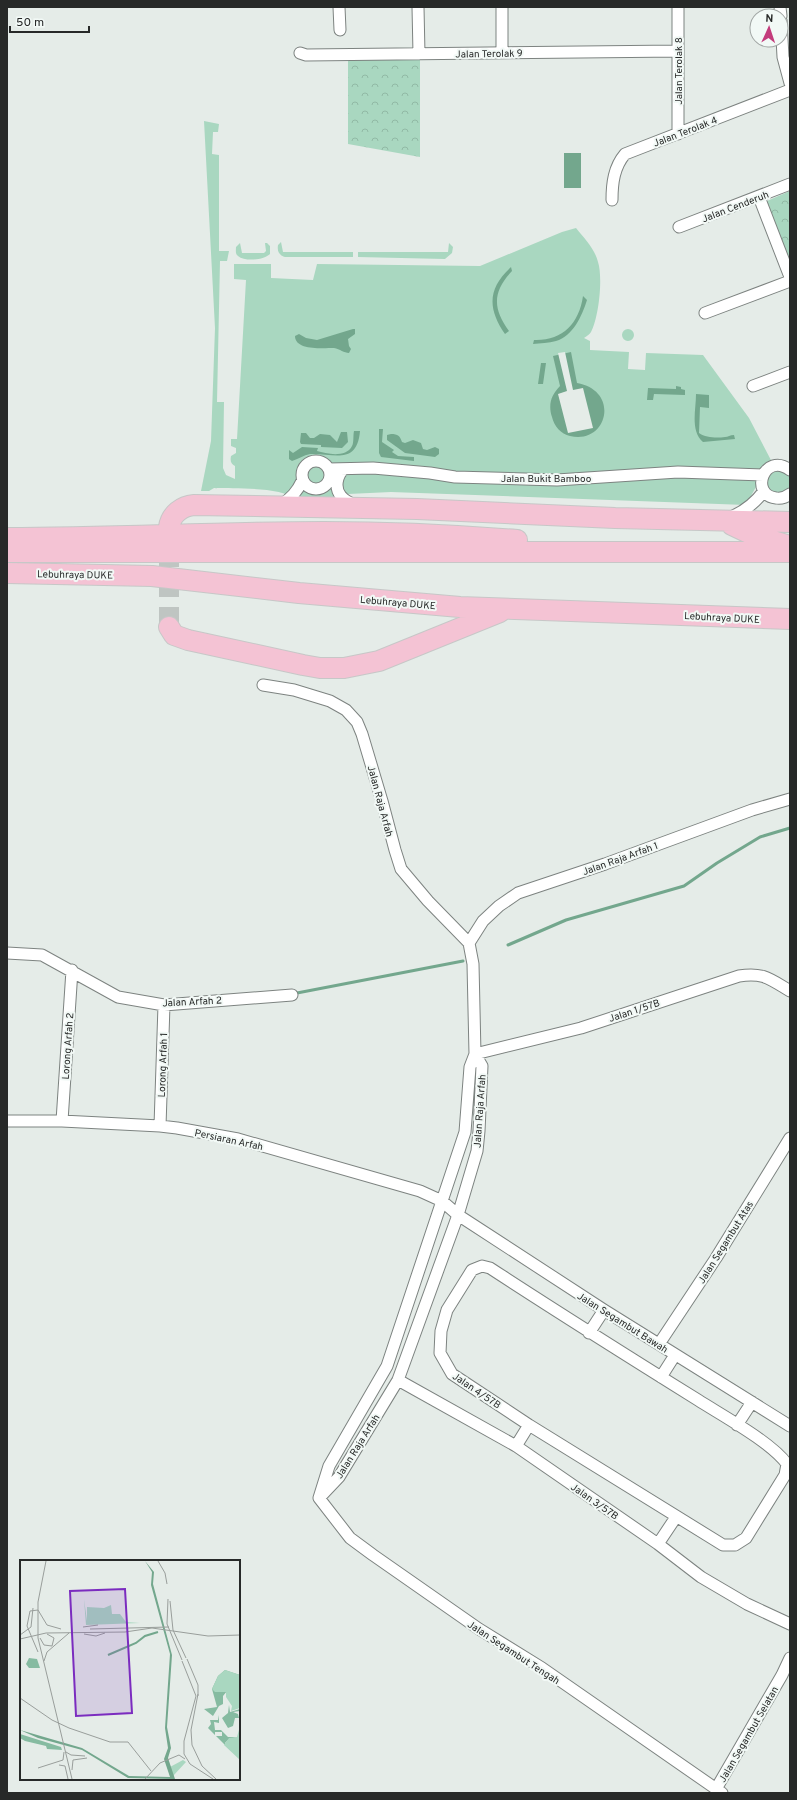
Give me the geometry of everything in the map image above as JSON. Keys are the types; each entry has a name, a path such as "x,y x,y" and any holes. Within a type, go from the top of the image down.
{"highway":[{"path":"169,527 170,521 175,514 188,506 362,508 790,522"},
{"path":"325,532 397,526 573,516"},
{"path":"723,521 752,535 790,546"},
{"path":"7,532 104,538"},
{"path":"7,538 104,538 213,533 325,532 470,536 656,552"},
{"path":"7,552 790,552"},
{"name":"Lebuhraya DUKE","path":"7,573 152,576 298,593 506,609 790,619"},
{"path":"7,586 152,576"},
{"path":"169,627 174,635 188,640 303,665 320,668 344,668 379,661 506,609"}],"street":[{"path":"339,7 340,30"},
{"path":"418,7 420,54"},
{"path":"502,7 502,53"},
{"name":"Jalan Terolak 8","path":"678,7 678,134"},
{"path":"783,48 783,57 787,65 790,83"},
{"name":"Jalan Terolak 9","path":"300,53 306,55 678,51"},
{"name":"Jalan Terolak 4","path":"612,200 614,175 618,164 626,154 790,90"},
{"name":"Jalan Cenderuh","path":"680,227 790,184"},
{"path":"759,197 790,277"},
{"path":"706,313 790,281"},
{"path":"753,386 790,372"},
{"path":"281,506 291,499 298,490 302,481 301,472 306,465 309,462 318,461 323,462 335,489 340,496 362,508"},
{"path":"790,470 781,465 775,465 770,467 762,476 762,486 764,491 773,498 784,498 790,494"},
{"path":"340,496 338,489 338,476 344,468"},
{"name":"Jalan Bukit Bamboo","path":"329,473 344,468 430,473 456,478 557,480 678,472 762,476"},
{"path":"302,481 308,488 316,490 325,486 329,473"},
{"path":"723,521 741,513 756,502 764,491"},
{"name":"Jalan Raja Arfah","path":"263,685 294,690 330,701 346,710 357,722 371,763 394,850 401,869 428,901 469,943 473,964 475,1054 470,1067 465,1132 386,1366 329,1466 319,1498"},
{"name":"Jalan Raja Arfah 1","path":"469,943 483,921 499,906 518,893 752,810 790,799"},
{"name":"Jalan Arfah 2","path":"7,953 42,955 72,970 118,997 164,1005 292,995"},
{"name":"Lorong Arfah 2","path":"62,1121 72,970"},
{"name":"Jalan 1/57B","path":"475,1054 581,1028 740,976 754,973 767,977 790,991"},
{"name":"Lorong Arfah 1","path":"160,1126 164,1005"},
{"name":"Jalan Raja Arfah","path":"319,1498 339,1477 398,1380 458,1216 477,1151 482,1066 475,1054"},
{"name":"Persiaran Arfah","path":"7,1121 62,1121 160,1126 238,1139 420,1190 442,1201 458,1216"},
{"name":"Jalan Segambut Atas","path":"659,1344 716,1258 790,1138"},
{"name":"Jalan Segambut Bawah","path":"458,1216 675,1355 790,1426"},
{"name":"Jalan 4/57B","path":"482,1266 490,1268 589,1333 737,1425 780,1454 787,1464 784,1475 746,1538 735,1545 722,1544 676,1517 529,1425 452,1374 440,1354 441,1330 447,1310 472,1270 482,1266"},
{"path":"589,1333 604,1310"},
{"path":"661,1377 675,1355"},
{"name":"Jalan 3/57B","path":"398,1380 516,1446 658,1544 701,1577 747,1604 790,1624"},
{"path":"737,1425 752,1402"},
{"path":"516,1446 529,1425"},
{"name":"Jalan Segambut Tengah","path":"319,1498 350,1538 373,1556 479,1629 542,1668 719,1791"},
{"path":"658,1544 676,1517"},
{"name":"Jalan Segambut Selatan","path":"719,1791 790,1658"}],"green space":[{"path":"420,58 420,157 348,144 348,60"},
{"path":"204,121 219,124 218,132 213,132 212,154 219,155 219,251 229,251 227,261 220,261 217,402 224,402 223,468 226,475 235,479 235,466 232,463 231,456 236,453 236,448 231,446 231,439 237,439 246,280 234,279 234,264 271,264 271,278 313,280 317,264 480,266 562,232 576,228 597,257 600,277 598,307 594,325 591,332 584,338 590,341 590,350 629,352 628,369 645,370 646,353 703,355 749,418 773,464 762,476 746,505 391,492 348,494 333,492 343,502 296,500 280,492 258,489 214,488 209,491 201,491 211,441 215,328"},
{"path":"790,191 790,263 767,201"},
{"path":"281,242 283,252 353,252 353,257 285,257 278,251 278,245"},
{"path":"240,243 242,253 264,253 266,251 265,243 267,243 270,246 270,254 263,258 254,260 241,258 236,252 236,247"},
{"path":"449,243 453,247 452,253 445,259 358,257 358,252 448,252"},
{"path":"630,329 633,330 633,340 626,341 623,340 622,333 623,330"},
{"path":"779,470 787,474 791,482 787,490 779,494 771,490 767,482 771,474"}],"shaded area":[{"path":"564,153 581,153 581,188 564,188"},
{"path":"511,267 512,271 501,286 497,300 497,307 503,323 509,331 505,334 495,316 493,299 494,291 498,283"},
{"path":"583,296 587,300 576,325 567,335 556,341 533,344 534,340 544,340 561,334 568,329 578,315"},
{"path":"355,329 355,334 348,339 351,349 349,353 334,348 311,348 296,341 295,336 299,334 306,338 317,340"},
{"path":"571,352 577,383 591,388 600,396 604,406 604,416 600,425 593,433 583,437 570,436 558,429 554,423 550,408 554,393 560,386 553,356"},
{"path":"541,363 546,363 543,384 538,384"},
{"path":"676,386 685,390 685,395 654,394 653,400 647,400 648,388 676,389"},
{"path":"696,394 709,395 709,408 700,407 699,433 708,437 726,437 734,435 735,439 703,442 696,432 695,426"},
{"path":"379,429 383,429 382,442 394,450 392,452 398,456 414,457 414,461 381,457 379,453"},
{"path":"354,431 360,431 358,442 354,449 349,453 335,456 310,454 292,461 289,459 289,450 293,453 302,447 318,448 317,451 331,454 341,454 349,450 353,445"},
{"path":"341,432 347,432 348,442 342,448 321,447 321,445 301,444 300,442 301,433 306,433 310,438 314,438 320,434 330,435 337,442"},
{"path":"395,434 402,442 405,443 413,440 421,443 423,449 427,450 435,447 439,449 439,454 435,457 405,453 387,440 387,435"}],"pier":[{"path":"565,352 573,390 583,388 593,428 568,433 558,394 567,391 558,353"}],"waterway":[{"path":"508,945 566,920 684,886 717,863 760,837 790,828"},
{"path":"297,993 463,961"}],"tunnel":[{"path":"169,535 169,627"}]}
